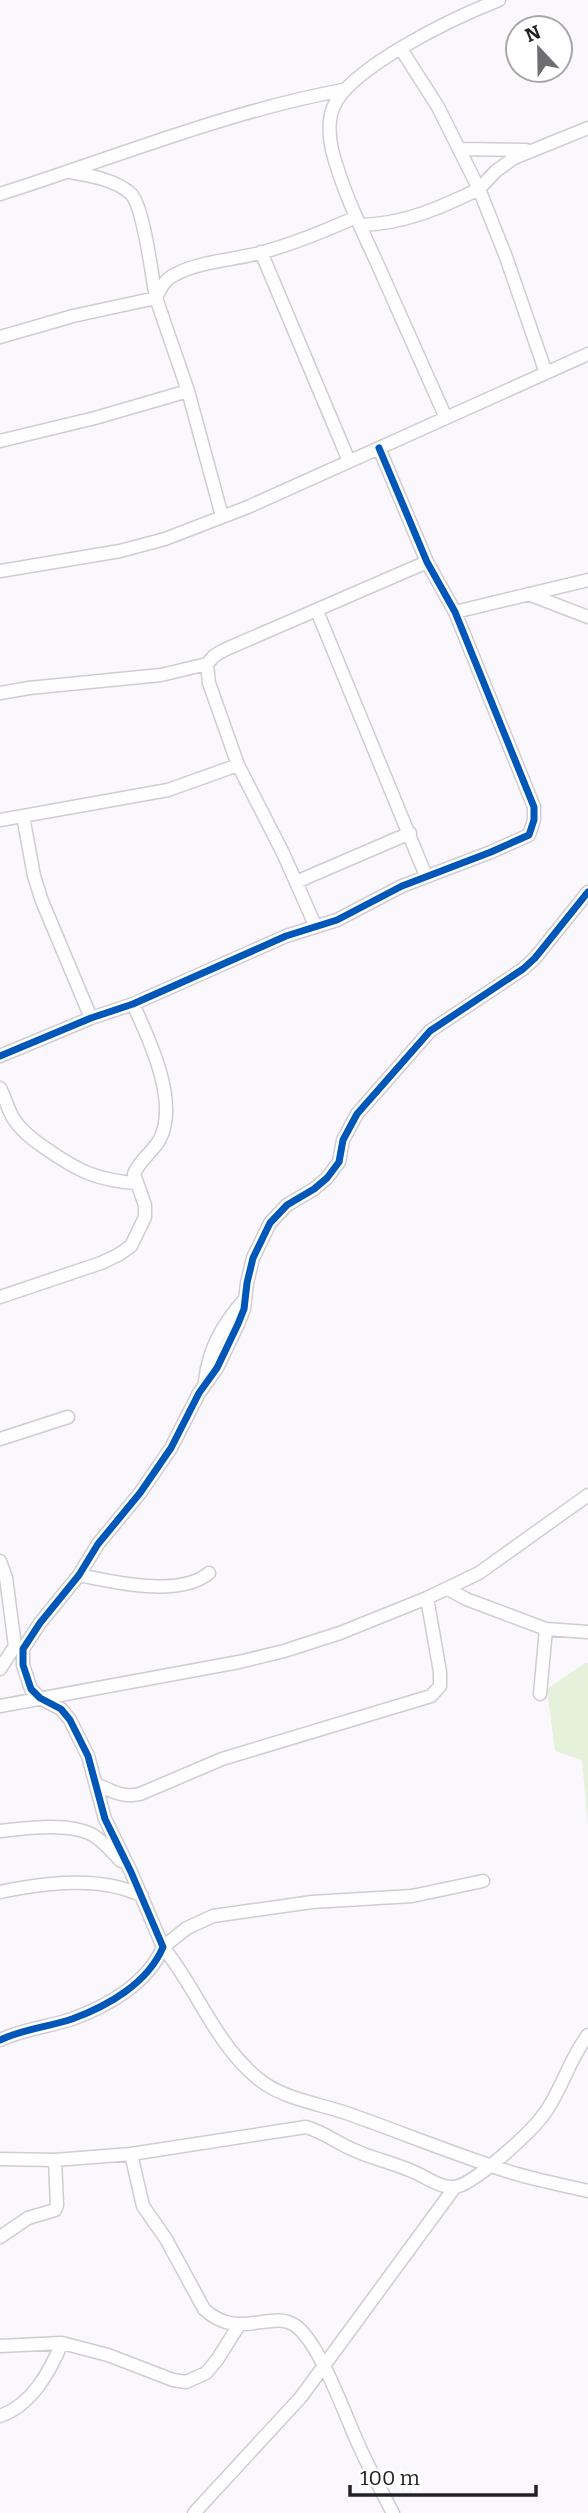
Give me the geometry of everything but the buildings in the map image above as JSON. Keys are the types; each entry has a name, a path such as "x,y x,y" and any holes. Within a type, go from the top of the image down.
{"street":[{"path":"446,418 358,221 332,149 329,131 333,106 344,90 429,31 499,0"},
{"path":"401,49 438,107 479,190 546,373"},
{"path":"0,194 210,124 306,97 344,90"},
{"path":"0,337 73,316 156,298 166,280 177,273 261,252 358,221 407,220 428,213 479,190 496,171 514,158 588,128"},
{"path":"460,149 531,150"},
{"path":"66,172 112,184 132,195 141,218 156,298 188,391 222,516"},
{"path":"261,252 349,461"},
{"path":"0,571 120,551 165,539 379,448 588,354"},
{"path":"0,440 95,418 188,391"},
{"path":"0,1056 91,1018 133,1004 315,925 353,913 402,886 529,835 534,820 534,807 455,612 427,562 379,448"},
{"path":"0,694 60,684 161,675 207,664 224,650 427,562"},
{"path":"455,612 588,580"},
{"path":"528,594 588,617"},
{"path":"317,611 426,876"},
{"path":"207,664 209,683 238,765 315,925"},
{"path":"0,820 168,790 238,765"},
{"path":"23,816 34,876 42,901 91,1018"},
{"path":"296,882 410,833"},
{"path":"588,892 523,969 430,1031 380,1086 348,1128 339,1162 327,1178 287,1205 270,1223 253,1258 238,1324 217,1368 204,1385 171,1448 23,1649 23,1665 31,1689 40,1698 61,1709 70,1720 88,1756 105,1819 163,1947 232,2054 257,2078 273,2089 490,2165 588,2191"},
{"path":"0,1297 118,1255 131,1245 145,1217 142,1195 135,1183 134,1174 137,1165 159,1140 166,1111 165,1096 150,1041 133,1004"},
{"path":"0,1088 12,1117 33,1140 70,1166 89,1175 110,1181 135,1183"},
{"path":"0,1126 12,1117"},
{"path":"0,1439 68,1417"},
{"path":"0,1706 239,1662 340,1633 448,1589 506,1555 588,1495"},
{"path":"0,1561 6,1578 15,1646 0,1669"},
{"path":"79,1575 127,1584 161,1585 191,1584 209,1573"},
{"path":"448,1589 466,1599 546,1629 588,1632"},
{"path":"96,1784 120,1795 140,1794 222,1759 431,1696 440,1686 440,1672 427,1598"},
{"path":"540,1694 546,1629"},
{"path":"0,1831 38,1827 87,1833 103,1843 131,1872"},
{"path":"0,2040 18,2032 71,2019 96,2008 140,1980 158,1960 163,1947 187,1928 212,1916 312,1902 412,1896 483,1881"},
{"path":"1,1889 94,1883 127,1888 142,1896"},
{"path":"197,2512 271,2432 324,2368 455,2187 472,2179 490,2165 541,2118 553,2102 579,2047 588,2035"},
{"path":"0,2159 55,2160 131,2154 306,2127 319,2131 353,2150 413,2171 445,2186 455,2187"},
{"path":"131,2154 143,2206 166,2239 204,2309 226,2324 283,2321 295,2325 304,2336 324,2368 393,2513"},
{"path":"0,2236 28,2218 55,2210 55,2160"},
{"path":"0,2346 62,2343 108,2355 173,2380 186,2382 206,2373 239,2325"},
{"path":"0,2416 20,2404 42,2383 62,2343"}],"green space":[{"path":"588,1663 588,1825 582,1760 555,1751 547,1689"}],"cycle path":[{"path":"0,1056 91,1018 133,1004 286,936 337,920 402,886 529,835 534,820 534,807 455,612 427,562 379,448"},
{"path":"0,2040 72,2019 113,2000 148,1972 163,1947 105,1819 88,1756 70,1720 61,1709 40,1698 31,1689 23,1665 23,1649 171,1448 199,1393 217,1368 238,1324 244,1309 253,1258 270,1223 287,1205 327,1178 339,1162 343,1140 357,1114 430,1031 523,969 588,892"}]}
